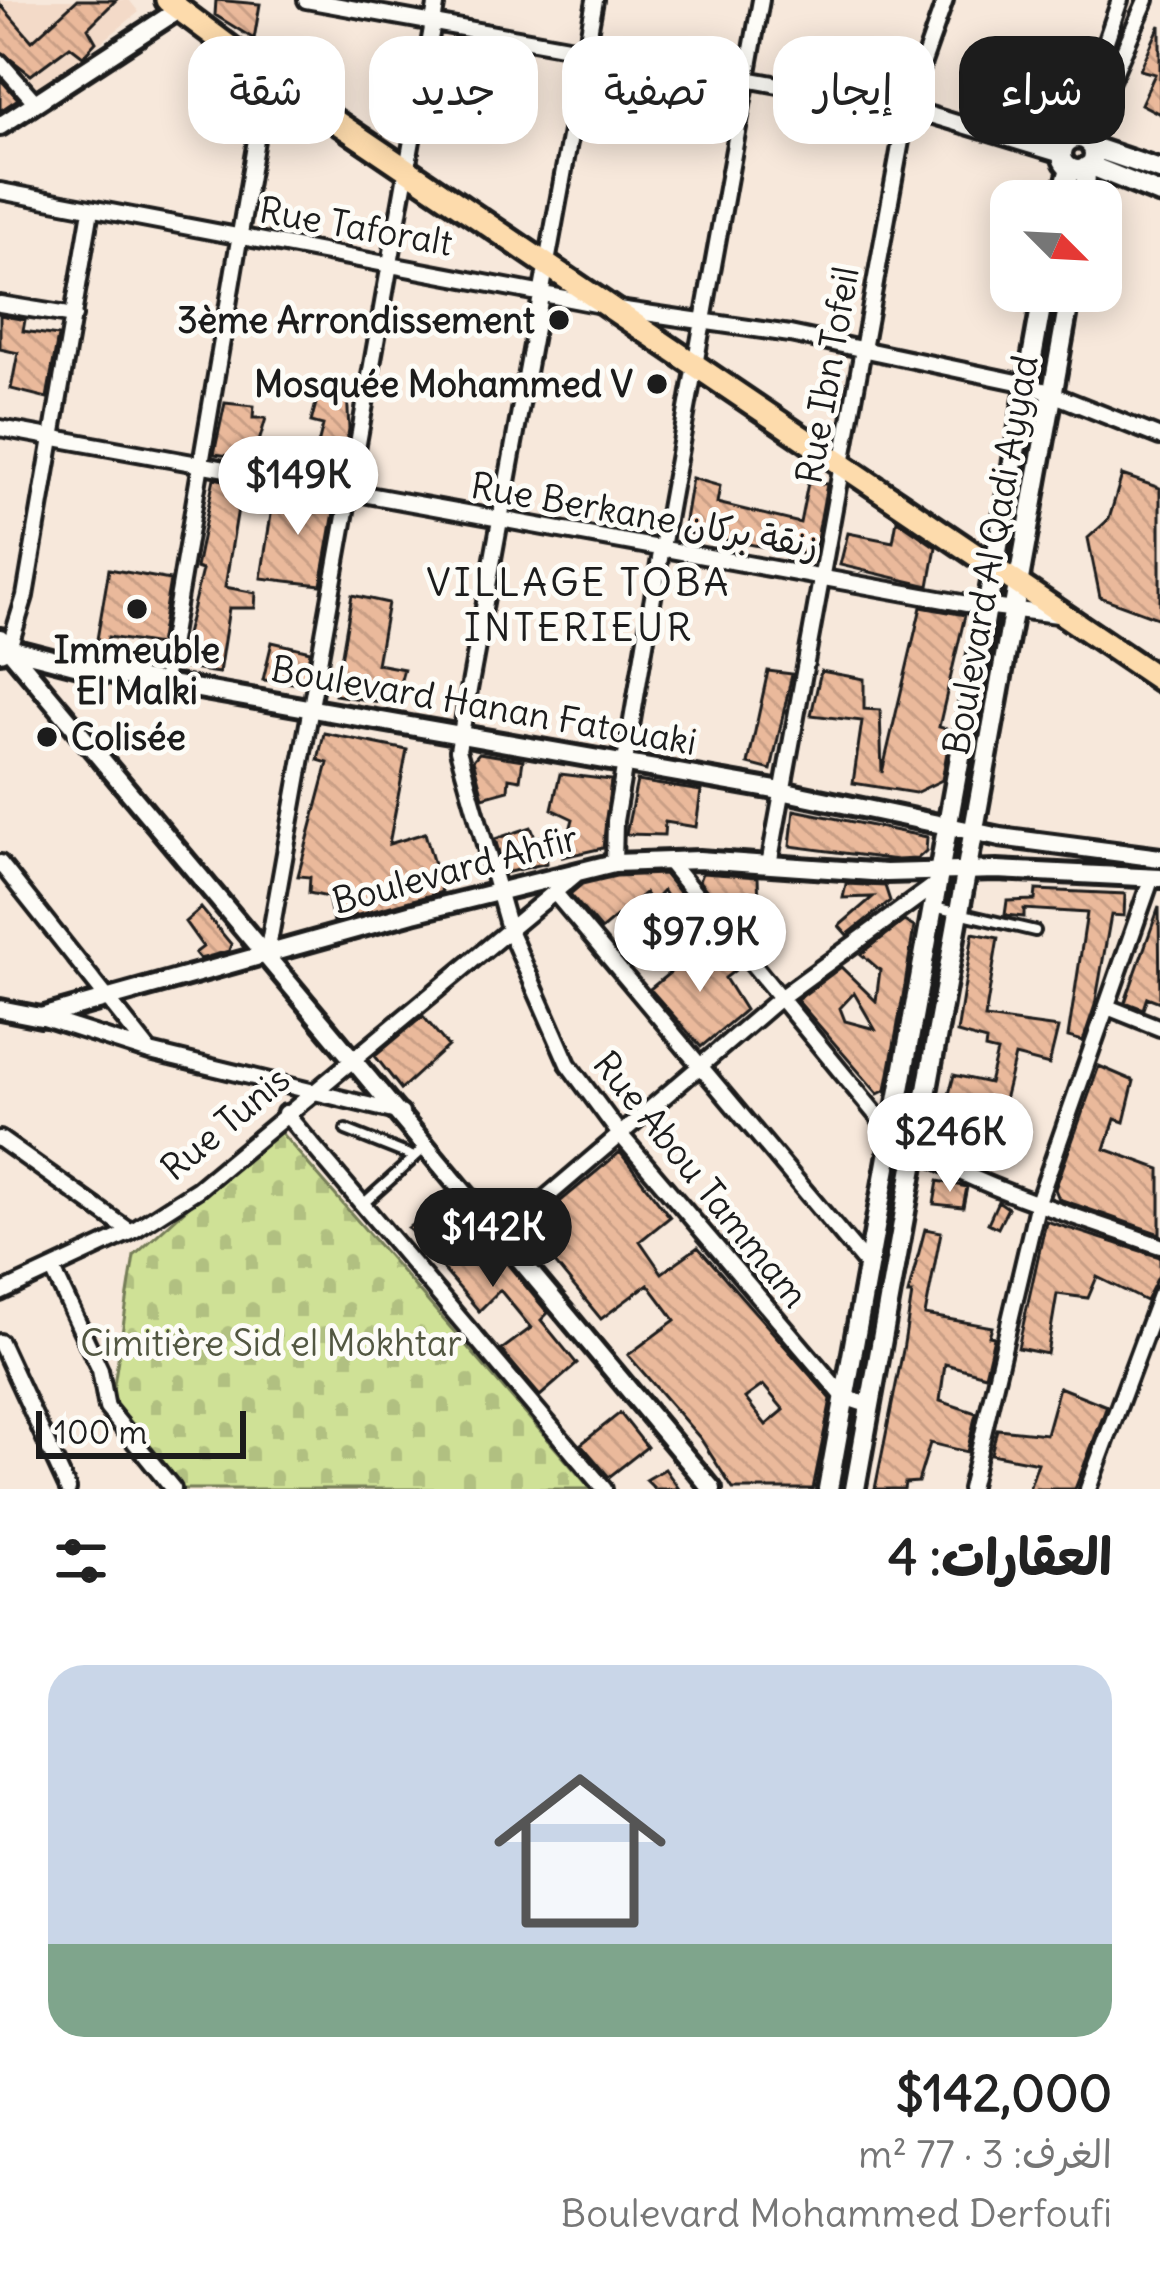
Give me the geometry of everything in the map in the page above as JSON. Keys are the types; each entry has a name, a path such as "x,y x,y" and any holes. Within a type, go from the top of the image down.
{"main road":[{"path":"179,3 219,36"},
{"path":"345,128 843,460 1160,680"},
{"path":"1078,153 1160,170"},
{"path":"1078,153 1160,194"},
{"path":"1068,180 1078,153"},
{"path":"1078,153 1082,180"},
{"name":"Boulevard Al Qadi Ayyad","path":"828,1489 1040,312"},
{"name":"Boulevard Al Qadi Ayyad","path":"855,1489 1068,312"}],"street":[{"path":"306,0 562,43"},
{"path":"267,954 437,22 437,0"},
{"path":"589,36 595,0"},
{"path":"749,68 761,0"},
{"name":"Rue Ibn Tofeil","path":"932,36 945,0"},
{"path":"1078,153 1120,0"},
{"path":"1078,153 1146,0"},
{"path":"0,126 179,3"},
{"path":"0,62 36,103"},
{"path":"935,115 1078,153"},
{"path":"164,682 255,144"},
{"path":"458,734 570,144"},
{"path":"614,863 615,821 735,144"},
{"name":"Rue Ibn Tofeil","path":"769,865 900,144"},
{"name":"Rue Taforalt","path":"0,191 1027,383 1160,436"},
{"path":"91,210 25,596 3,646 355,1056 401,1113 421,1151 501,1236 712,1489"},
{"path":"0,304 74,316"},
{"name":"Rue Berkane زنقة بركان","path":"0,428 502,521 1068,617"},
{"name":"Boulevard Hanan Fatouaki","path":"3,646 164,682 781,791 973,832 1160,858"},
{"name":"Rue Abou Tammam","path":"458,734 496,892 568,1064 619,1133 844,1397"},
{"path":"668,861 892,1134 917,1150 1038,1202 1160,1246"},
{"path":"0,863 112,998 150,1052"},
{"name":"Boulevard Ahfir","path":"0,1009 40,1017 614,863 769,865 937,879 968,871 1156,878"},
{"name":"Rue Tunis","path":"0,1293 131,1232 198,1190 580,870"},
{"path":"970,1489 1038,1202 1156,878"},
{"path":"501,1236 698,1064 937,879"},
{"path":"555,893 868,1266"},
{"path":"1110,1008 1160,1028"},
{"path":"40,1017 150,1052 401,1113"},
{"path":"285,1113 604,1489"},
{"path":"0,1138 131,1232"},
{"path":"53,1270 100,1370 107,1408 172,1489"},
{"path":"1088,1489 1160,1294"},
{"path":"0,1342 68,1489"},
{"path":"844,1397 871,1406"}],"lane":[{"path":"932,906 1035,931"},
{"path":"346,1130 421,1151"},
{"path":"363,1204 421,1151"}],"shaded area":[{"path":"0,0 129,0 139,12 35,96 0,56"}],"green space":[{"name":"Cimitière Sid el Mokhtar","path":"276,1127 591,1489 181,1489 111,1404 134,1256"}],"building":[{"path":"77,0 116,0 88,28 96,42 83,56 70,46 31,75 0,51 0,4 32,41"},
{"path":"216,0 260,4 255,36 215,15"},
{"path":"1160,25 1160,114 1141,104 1155,74 1140,70"},
{"path":"0,79 18,99 0,111"},
{"path":"0,315 25,320 23,331 58,336 47,398 11,389 18,353 0,349"},
{"path":"321,384 347,391 349,429 341,473 312,468 323,425 311,422"},
{"path":"225,403 254,406 253,418 266,418 254,459 214,454"},
{"path":"1122,475 1160,488 1160,619 1100,597 1088,538 1109,519"},
{"path":"214,478 242,484 225,587 256,593 255,608 229,608 219,673 178,667 202,570 196,568"},
{"path":"692,478 720,486 717,503 800,523 808,483 827,484 814,556 683,532"},
{"path":"275,489 336,501 321,585 261,578"},
{"path":"897,520 936,547 929,586 840,565 848,533 893,542"},
{"name":"Immeuble El Malki","path":"109,569 170,580 159,645 108,637 103,659 94,657"},
{"path":"352,595 388,603 377,664 404,669 394,704 335,695"},
{"path":"921,607 965,615 939,727 951,730 942,780 915,793 853,783 862,721 811,715 821,671 864,679 864,709 880,710 882,773"},
{"path":"272,642 310,651 304,684 263,680"},
{"path":"768,671 792,674 771,770 748,764"},
{"path":"324,733 407,750 389,844 425,833 442,892 333,922 328,897 309,893 310,877 298,876 328,763 318,760"},
{"path":"479,753 523,760 520,780 509,778 508,790 483,797 473,760"},
{"path":"560,774 611,780 603,848 563,857 573,819 552,809"},
{"path":"637,781 701,791 696,827 665,822 664,835 626,834"},
{"path":"794,810 927,837 926,851 917,859 897,860 790,846"},
{"path":"531,827 535,837 544,837 547,863 505,873 495,839"},
{"path":"702,873 758,877 759,904 736,926 699,881"},
{"path":"664,874 699,917 687,930 663,891 652,903 645,893 601,930 570,894 582,884 616,876"},
{"path":"846,884 885,886 890,901 847,935 839,926 873,897 843,898"},
{"path":"1036,890 1125,894 1124,916 1111,915 1095,1005 1083,1041 1068,1037 1087,913 1024,909 1024,917 1005,915 1007,901 1035,900"},
{"path":"1159,907 1160,1002 1147,997 1143,1009 1125,1002"},
{"path":"201,908 231,944 229,951 200,959 195,953 203,947 185,922"},
{"path":"904,921 914,927 886,1090 878,1094 797,1000 841,967 876,1001 880,970 861,954","holes":["854,993 875,1029 845,1021 840,1008"]},
{"path":"973,933 998,938 985,1018 1058,1028 1049,1065 1015,1056 993,1144 977,1139 974,1151 947,1146 952,1119 943,1118 954,1075 989,1083 997,1052 985,1049 986,1041 957,1033"},
{"path":"707,942 734,971 725,978 745,1010 701,1047 650,989"},
{"path":"423,1016 448,1046 401,1089 375,1056"},
{"path":"1099,1066 1134,1081 1124,1122 1115,1119 1105,1149 1160,1169 1160,1234 1059,1199 1055,1189"},
{"path":"620,1152 670,1217 640,1241 662,1273 698,1247 831,1399 813,1489 733,1489 700,1438 628,1355 675,1320 648,1284 601,1319 527,1229","holes":["763,1385 784,1410 766,1425 745,1398"]},
{"path":"938,1181 967,1187 963,1207 934,1204"},
{"path":"446,1198 470,1219 548,1313 541,1320 577,1364 540,1396 501,1350 531,1328 500,1290 479,1311 408,1228"},
{"path":"998,1201 1008,1208 998,1228 988,1223"},
{"path":"1046,1221 1160,1257 1160,1273 1146,1301 1097,1277 1088,1298 1057,1294 1047,1354 1018,1348"},
{"path":"925,1229 941,1232 925,1315 992,1327 989,1336 994,1337 985,1375 945,1364 940,1401 976,1413 967,1452 930,1443 918,1482 905,1483 904,1489 875,1489 903,1350 912,1294 908,1294"},
{"path":"1059,1387 1107,1406 1075,1489 1029,1489 1038,1463 991,1454 997,1429 1046,1434"},
{"path":"620,1413 647,1447 609,1477 581,1444"},
{"path":"665,1469 679,1489 655,1489 646,1480"}],"place":[{"name":"3ème Arrondissement","path":"559,320"},
{"name":"Mosquée Mohammed V","path":"657,384"},
{"name":"Immeuble El Malki","path":"137,609"},
{"name":"Colisée","path":"47,737"}],"district":[{"name":"VILLAGE TOBA INTERIEUR","path":"579,604"}]}
